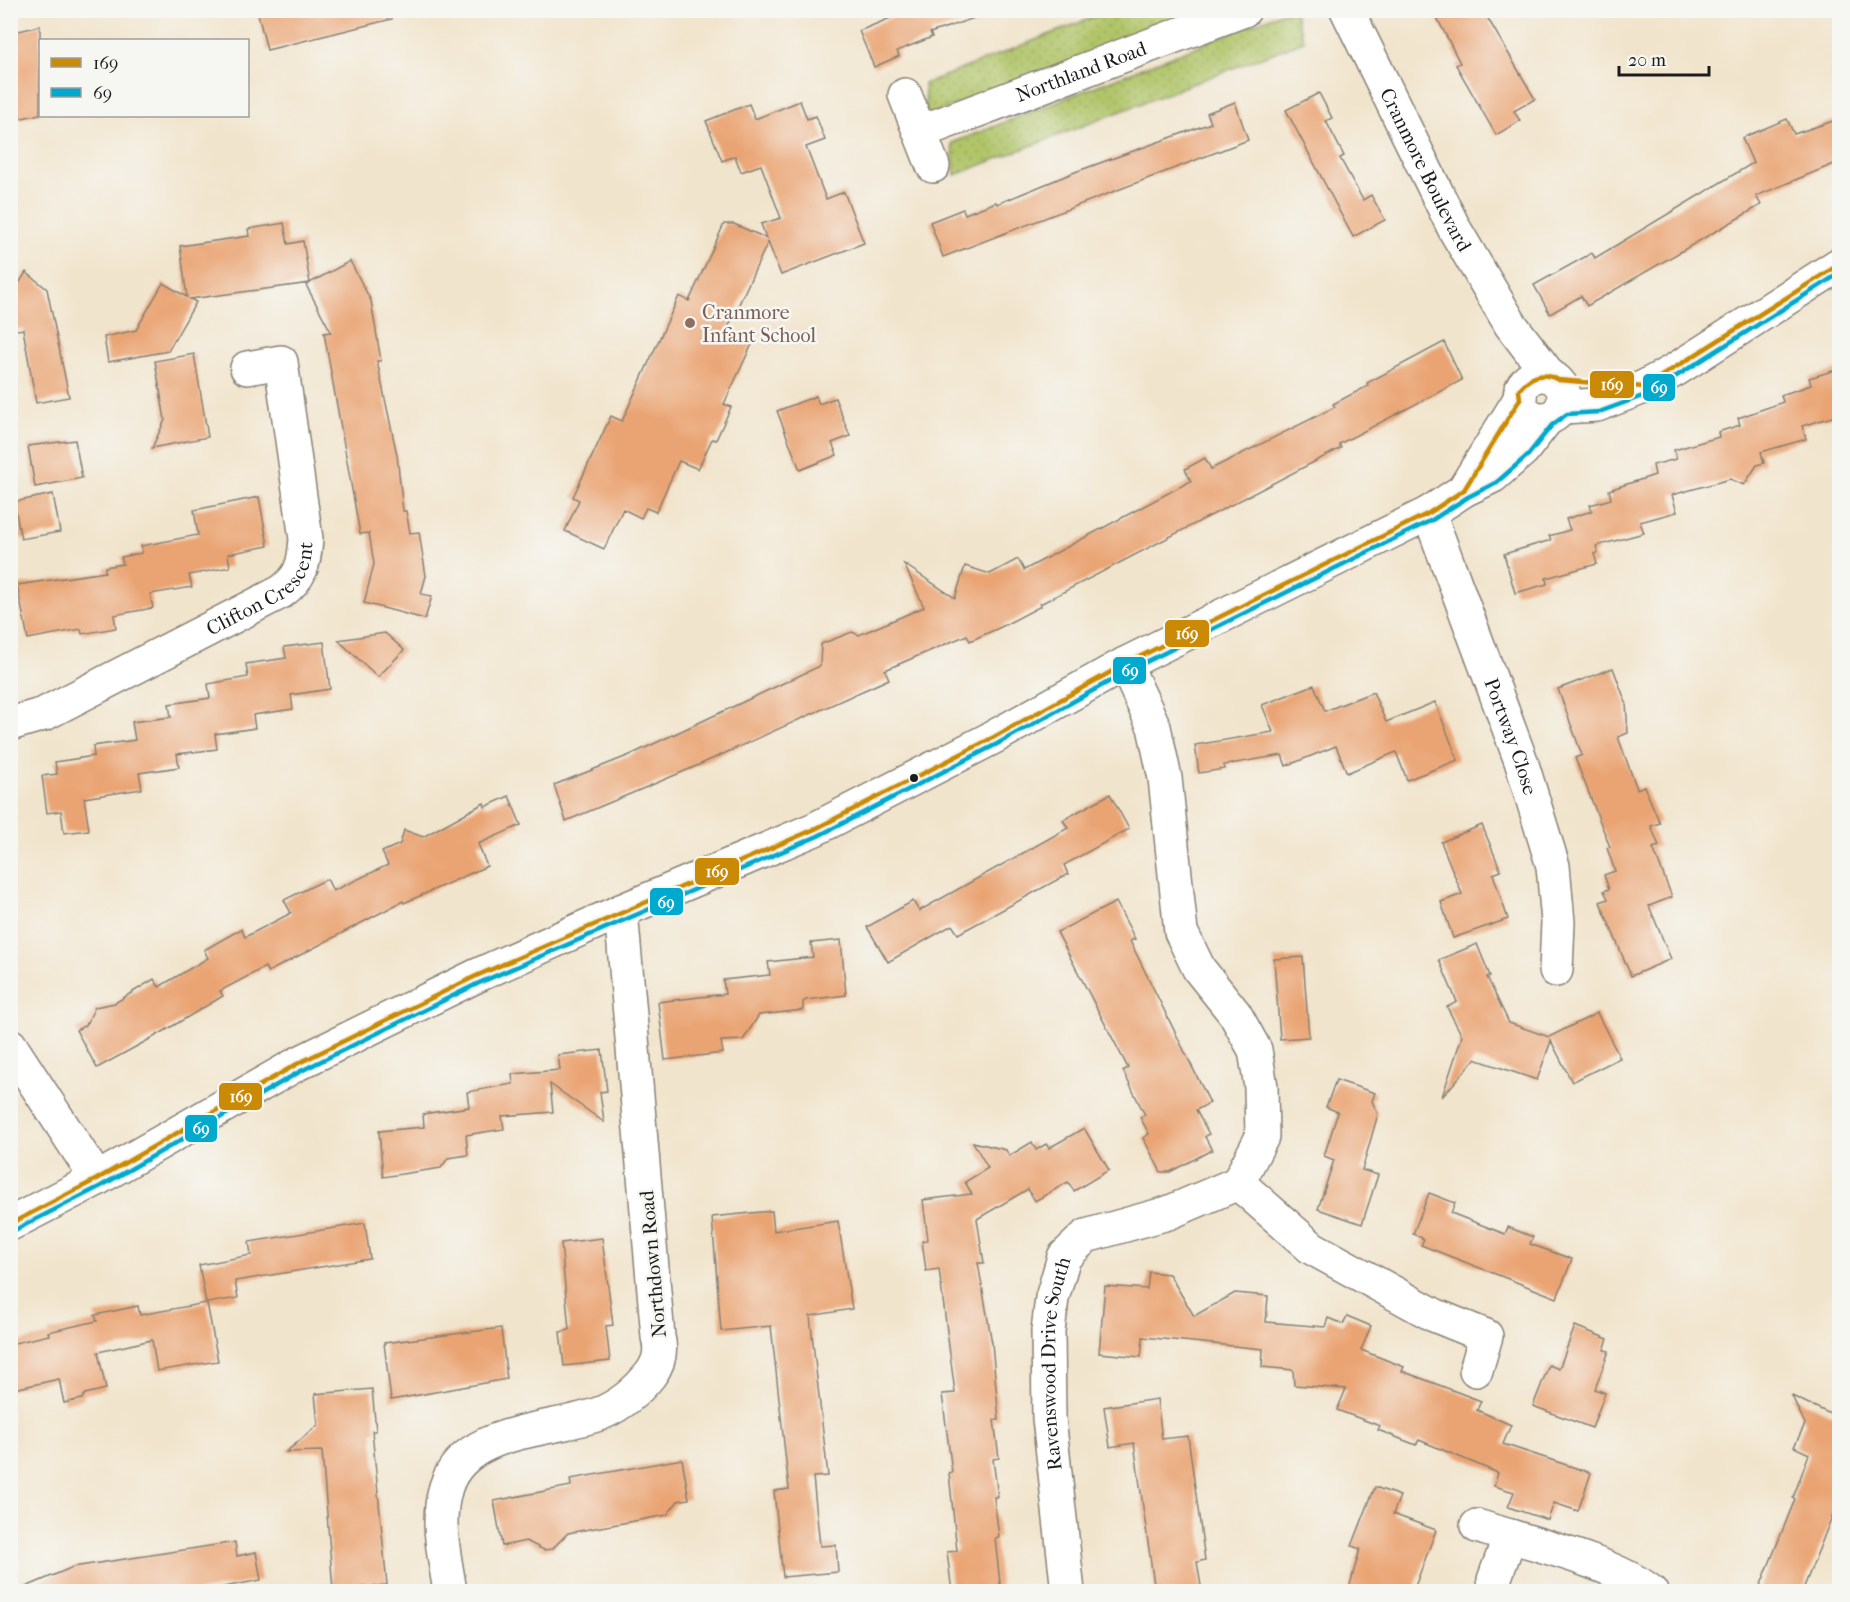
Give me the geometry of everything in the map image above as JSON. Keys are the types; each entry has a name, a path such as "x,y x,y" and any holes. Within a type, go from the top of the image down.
{"street":[{"name":"Northland Road","path":"920,132 1244,10"},
{"name":"Cranmore Boulevard","path":"1347,10 1455,230 1554,395"},
{"path":"905,96 933,166"},
{"path":"1464,490 1526,381 1536,376 1554,395 1598,405 1644,387 1675,370 1839,264"},
{"name":"Cranmore Boulevard","path":"1511,325 1520,395"},
{"name":"Clifton Crescent","path":"10,724 44,714 131,671 281,592 296,581 303,568 306,539 281,362 247,368"},
{"path":"10,1224 97,1179 297,1064 476,976 621,911 815,829 994,737 1125,664 1429,513 1464,490 1493,476 1524,450 1554,395"},
{"name":"Portway Close","path":"1429,513 1521,761 1553,866 1558,922 1556,970"},
{"path":"1125,664 1157,738 1165,778 1181,932 1199,969 1235,1014 1255,1050 1261,1087 1262,1137 1238,1184 1312,1248 1434,1315 1486,1336 1476,1370"},
{"name":"Northdown Road","path":"450,1592 440,1528 446,1487 455,1470 476,1450 501,1437 603,1412 637,1392 657,1366 661,1348 621,911"},
{"path":"10,1045 97,1179"},
{"name":"Ravenswood Drive South","path":"1068,1592 1048,1396 1048,1331 1052,1298 1064,1257 1086,1236 1168,1213 1238,1184"},
{"path":"1478,1526 1637,1581 1651,1592"},
{"path":"1494,1580 1510,1536"}],"green space":[{"path":"1109,11 1202,11 927,116 924,84"},
{"path":"1286,11 1294,11 1304,41 955,175 952,143"}],"building":[{"path":"257,10 391,10 392,19 267,50"},
{"path":"910,10 985,10 986,14 930,33 932,37 897,51 899,56 874,67 859,31"},
{"path":"1433,10 1483,10 1535,99 1514,111 1520,121 1496,135 1456,65 1460,63"},
{"path":"40,26 39,114 10,121 10,33"},
{"path":"1319,93 1332,118 1326,121 1344,156 1340,158 1363,200 1371,195 1385,220 1353,237 1286,110"},
{"path":"800,101 807,119 816,116 825,140 806,147 826,199 844,192 864,243 781,275 768,242 726,332 752,344 724,404 731,407 716,440 712,439 698,469 679,461 656,512 646,508 641,518 623,509 604,549 565,531 579,500 573,497 611,416 622,421 679,296 689,301 724,224 734,224 766,238 761,224 781,218 761,165 741,172 735,156 722,161 706,121 749,104 755,119"},
{"path":"1235,102 1248,140 943,257 930,222 963,209 965,214 996,202 997,204 1075,172 1211,123 1207,113"},
{"path":"1787,119 1794,134 1839,119 1839,162 1756,196 1761,205 1587,306 1581,296 1550,314 1534,285 1592,253 1595,258 1753,163 1742,138"},
{"path":"284,223 288,244 303,241 310,283 190,299 196,302 168,351 108,362 104,337 136,330 163,283 187,297 180,246 249,236 248,229"},
{"path":"350,261 371,301 381,361 377,361 397,455 403,511 406,511 410,533 419,532 426,576 421,594 432,596 425,619 364,603 374,564 369,533 360,534 324,333 331,332 306,285"},
{"path":"26,272 47,289 69,397 36,403 23,329 10,331 10,298"},
{"path":"1444,342 1462,380 1339,444 1341,448 1040,604 1041,606 1001,627 970,641 967,635 885,670 889,679 692,768 566,821 554,785 630,755 820,666 821,644 852,632 859,635 924,607 904,564 955,598 965,566 990,574 1018,559 1024,570 1191,481 1185,469 1205,458 1211,469 1335,407 1333,404 1368,386 1367,383"},
{"path":"194,354 208,437 152,448 165,420 155,361"},
{"path":"1839,369 1839,415 1802,426 1806,439 1761,452 1764,463 1757,465 1744,485 1730,479 1672,495 1677,512 1640,522 1644,533 1596,546 1598,552 1594,554 1597,564 1546,578 1547,584 1515,593 1504,554 1551,540 1549,536 1570,530 1566,519 1592,511 1590,505 1611,499 1609,490 1655,475 1653,465 1676,459 1674,450 1719,437 1718,432 1740,425 1738,418 1783,402 1781,395 1811,385 1809,378"},
{"path":"816,396 819,404 835,398 850,436 832,443 837,455 800,470 777,411"},
{"path":"75,440 82,478 35,487 28,446"},
{"path":"53,494 60,532 21,539 14,502"},
{"path":"259,497 268,546 228,554 230,567 189,575 192,587 150,594 153,608 114,615 116,628 82,634 81,629 28,639 17,585 105,572 105,567 123,564 121,557 142,553 141,546 198,535 194,510"},
{"path":"385,633 404,650 378,677 338,640"},
{"path":"324,642 330,689 291,695 293,709 253,715 255,728 215,734 217,749 177,754 179,767 139,773 142,789 84,798 89,830 64,833 61,811 47,813 42,776 57,774 55,762 94,756 93,746 135,740 132,722 171,717 169,704 210,698 208,684 248,677 246,664 286,658 284,647"},
{"path":"1613,668 1626,703 1628,733 1618,737 1637,789 1644,786 1660,823 1651,826 1659,846 1653,848 1672,897 1649,906 1671,959 1631,976 1600,902 1608,899 1604,891 1609,889 1604,875 1615,871 1607,848 1610,847 1575,758 1582,755 1558,689"},
{"path":"1314,685 1325,711 1373,692 1386,722 1435,702 1458,760 1407,780 1396,752 1347,773 1336,746 1286,766 1282,755 1224,765 1225,769 1199,773 1195,745 1273,732 1262,705"},
{"path":"1110,794 1129,829 1064,865 1068,874 958,934 952,925 888,962 867,927 913,901 919,911 1068,828 1063,820"},
{"path":"509,796 521,825 478,844 487,866 404,903 403,901 268,972 265,967 220,991 223,996 97,1068 76,1030 86,1025 95,1007 115,1003 154,979 159,987 208,958 204,950 241,929 245,937 291,913 284,900 327,879 333,891 388,865 382,852 400,844 404,830 423,837 484,803 485,807"},
{"path":"1482,825 1501,871 1493,874 1508,919 1453,938 1441,902 1462,894 1441,842"},
{"path":"1116,902 1135,939 1130,941 1210,1103 1196,1110 1209,1134 1205,1137 1212,1150 1170,1172 1161,1172 1143,1138 1149,1134 1140,1117 1145,1115 1123,1071 1128,1068 1057,932"},
{"path":"841,940 846,995 806,1000 803,1002 803,1010 759,1015 743,1040 721,1041 723,1053 665,1060 658,1002 725,994 723,980 770,975 768,962 813,957 811,943"},
{"path":"1477,944 1490,976 1487,977 1509,1023 1549,1037 1597,1013 1620,1058 1572,1082 1551,1041 1537,1080 1475,1059 1442,1097 1462,1036 1447,1007 1457,1002 1439,960"},
{"path":"1303,957 1309,1037 1280,1039 1274,959"},
{"path":"602,1050 607,1091 600,1092 604,1122 550,1084 553,1112 502,1116 504,1129 466,1135 468,1155 448,1158 441,1168 383,1177 379,1131 424,1127 423,1114 469,1107 467,1092 513,1084 512,1074 560,1070 558,1055"},
{"path":"1336,1080 1375,1093 1372,1101 1378,1114 1362,1170 1378,1175 1362,1224 1318,1209 1334,1160 1324,1156 1338,1112 1326,1107"},
{"path":"1084,1128 1109,1170 1074,1191 1068,1182 1035,1201 1028,1189 977,1219 984,1263 978,1263 992,1343 999,1420 994,1420 999,1458 993,1459 998,1497 994,1497 999,1537 995,1538 1001,1592 952,1592 947,1552 957,1551 949,1473 952,1472 942,1394 955,1393 939,1269 926,1271 922,1241 928,1240 923,1200 972,1194 965,1182 988,1168 973,1142 1006,1150 1009,1156 1032,1142 1036,1150 1046,1144 1049,1148"},
{"path":"1429,1193 1455,1203 1451,1213 1505,1234 1508,1227 1533,1237 1530,1244 1572,1259 1557,1298 1421,1245 1424,1239 1413,1234"},
{"path":"772,1211 774,1231 838,1221 852,1309 810,1316 828,1476 813,1477 820,1546 836,1545 838,1572 783,1577 774,1491 789,1489 771,1326 721,1331 712,1217"},
{"path":"365,1223 370,1259 235,1281 238,1298 207,1303 218,1361 157,1371 152,1340 98,1352 106,1389 85,1394 82,1399 64,1403 59,1379 10,1390 10,1344 49,1335 48,1332 97,1321 95,1315 138,1306 140,1315 206,1303 199,1265 251,1255 249,1242"},
{"path":"602,1238 613,1325 606,1326 610,1361 564,1366 560,1332 569,1330 561,1243"},
{"path":"1149,1272 1169,1274 1194,1316 1235,1293 1268,1296 1266,1322 1325,1327 1328,1318 1343,1324 1347,1316 1371,1326 1361,1350 1404,1367 1402,1371 1481,1401 1477,1410 1511,1425 1503,1444 1591,1473 1578,1511 1554,1503 1548,1520 1508,1507 1514,1492 1494,1486 1498,1473 1419,1440 1416,1445 1378,1430 1380,1426 1337,1410 1346,1389 1294,1385 1293,1370 1262,1367 1263,1349 1143,1337 1141,1357 1099,1353 1105,1286 1147,1289"},
{"path":"1575,1326 1608,1339 1604,1350 1609,1351 1595,1389 1605,1393 1592,1428 1533,1406 1549,1365 1559,1369"},
{"path":"501,1328 507,1379 391,1400 384,1343"},
{"path":"372,1389 376,1431 372,1431 387,1585 333,1590 322,1451 286,1452 318,1425 315,1394"},
{"path":"1792,1396 1839,1418 1839,1516 1833,1514 1802,1592 1758,1592 1795,1499 1793,1498 1809,1454 1794,1447 1805,1424"},
{"path":"1157,1399 1162,1439 1188,1436 1205,1560 1197,1562 1202,1592 1155,1592 1134,1443 1110,1447 1104,1407"},
{"path":"682,1459 689,1499 678,1501 667,1515 568,1533 552,1549 544,1550 526,1541 502,1546 494,1501 571,1486 570,1479"},
{"path":"1375,1487 1400,1496 1393,1514 1436,1530 1413,1592 1348,1592 1360,1549 1352,1546"},
{"path":"235,1542 237,1556 256,1552 261,1580 197,1592 14,1592 73,1567"}],"transit line":[{"name":"169","path":"10,1224 97,1179 297,1064 476,976 815,829 994,737 1125,664 1429,513 1464,490 1520,399 1519,390 1532,378 1547,376 1558,380 1644,387 1840,264"},
{"name":"69","path":"13,1231 101,1186 301,1071 479,983 818,836 997,744 1128,671 1432,520 1497,482 1528,455 1552,425 1567,414 1599,412 1648,394 1840,273"}],"place":[{"name":"Cranmore Infant School","path":"690,323"}]}
